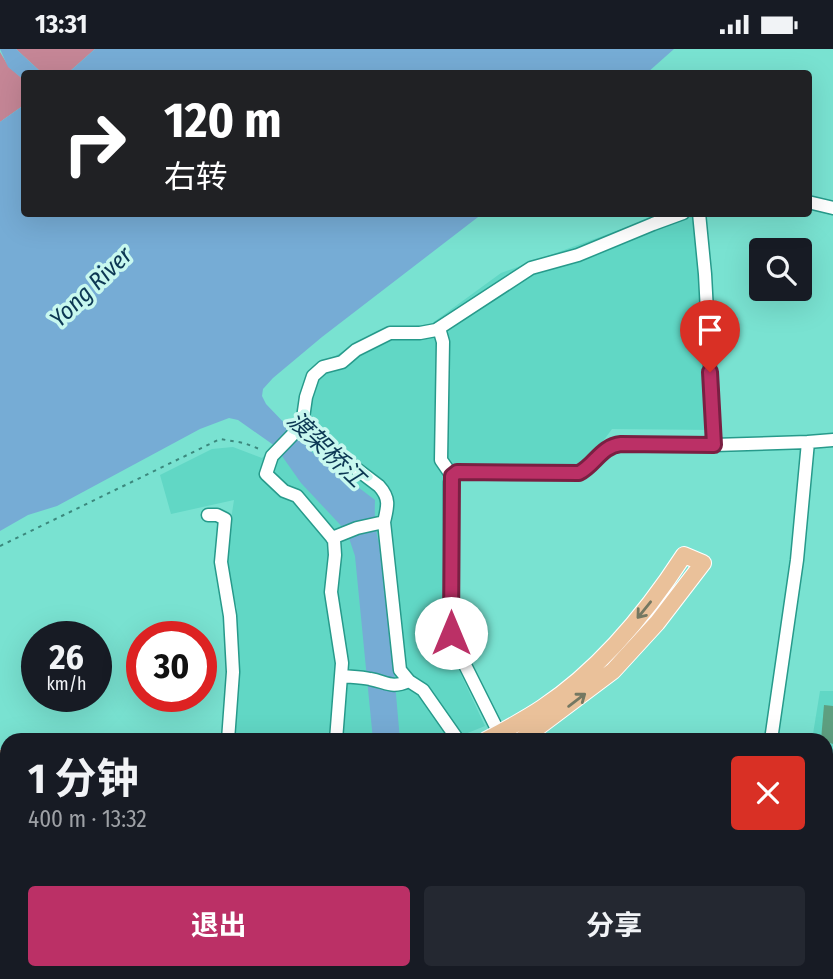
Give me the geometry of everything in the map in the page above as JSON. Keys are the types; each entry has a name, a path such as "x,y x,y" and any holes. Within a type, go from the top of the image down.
{"main road":[{"path":"499,733 543,708 587,671 628,631 667,582 684,555 702,563 657,623 613,671 530,733"}],"street":[{"path":"812,203 833,208"},
{"path":"337,536 297,496 285,491 266,474 274,453 298,429 313,376 323,367 342,362 356,350 390,333 420,333 439,328 531,268 578,255 673,217"},
{"path":"699,217 714,445"},
{"path":"439,328 443,342 442,460 452,476 451,633 490,733"},
{"path":"298,429 379,486 386,495 388,505 380,523 404,683"},
{"path":"452,476 457,472 579,473 589,468 597,456 612,445 621,444 714,445 833,440"},
{"path":"772,733 797,560 808,442"},
{"path":"208,515 225,519 221,562 230,616 233,672 229,733"},
{"path":"337,536 380,523"},
{"path":"337,536 331,592 342,663 337,733"},
{"path":"341,676 404,683 424,690 453,733"}],"path":[{"path":"0,546 220,439 244,443 274,453"}],"shaded area":[{"path":"16,49 95,49 71,70 39,70"},
{"path":"0,52 9,67 21,77 21,107 0,122"},
{"path":"655,217 706,217 717,430 612,429 587,463 564,471 445,466 444,638 485,726 468,733 236,733 237,608 224,566 234,500 171,514 160,475 212,449 233,447 262,458 300,420 303,383 310,371 377,331 431,324 501,273"},
{"path":"820,691 833,691 833,733 813,733"}],"water":[{"path":"0,49 16,49 39,70 21,70 21,78 8,67"},
{"path":"95,49 674,49 650,70 71,70"},
{"name":"Yong River","path":"21,107 21,217 478,217 322,337 263,389 262,396 266,404 313,453 375,500 376,530 384,558 399,733 372,733 355,556 347,532 301,483 275,446 238,420 229,418 200,429 57,506 28,515 0,531 0,122"}],"building":[{"path":"824,705 833,706 833,733 822,733"}],"route":[{"path":"451,633 452,476 457,472 579,473 589,468 597,456 612,445 714,445 710,372"}],"water label":[{"name":"渡架桥江","path":"326,449"}]}
